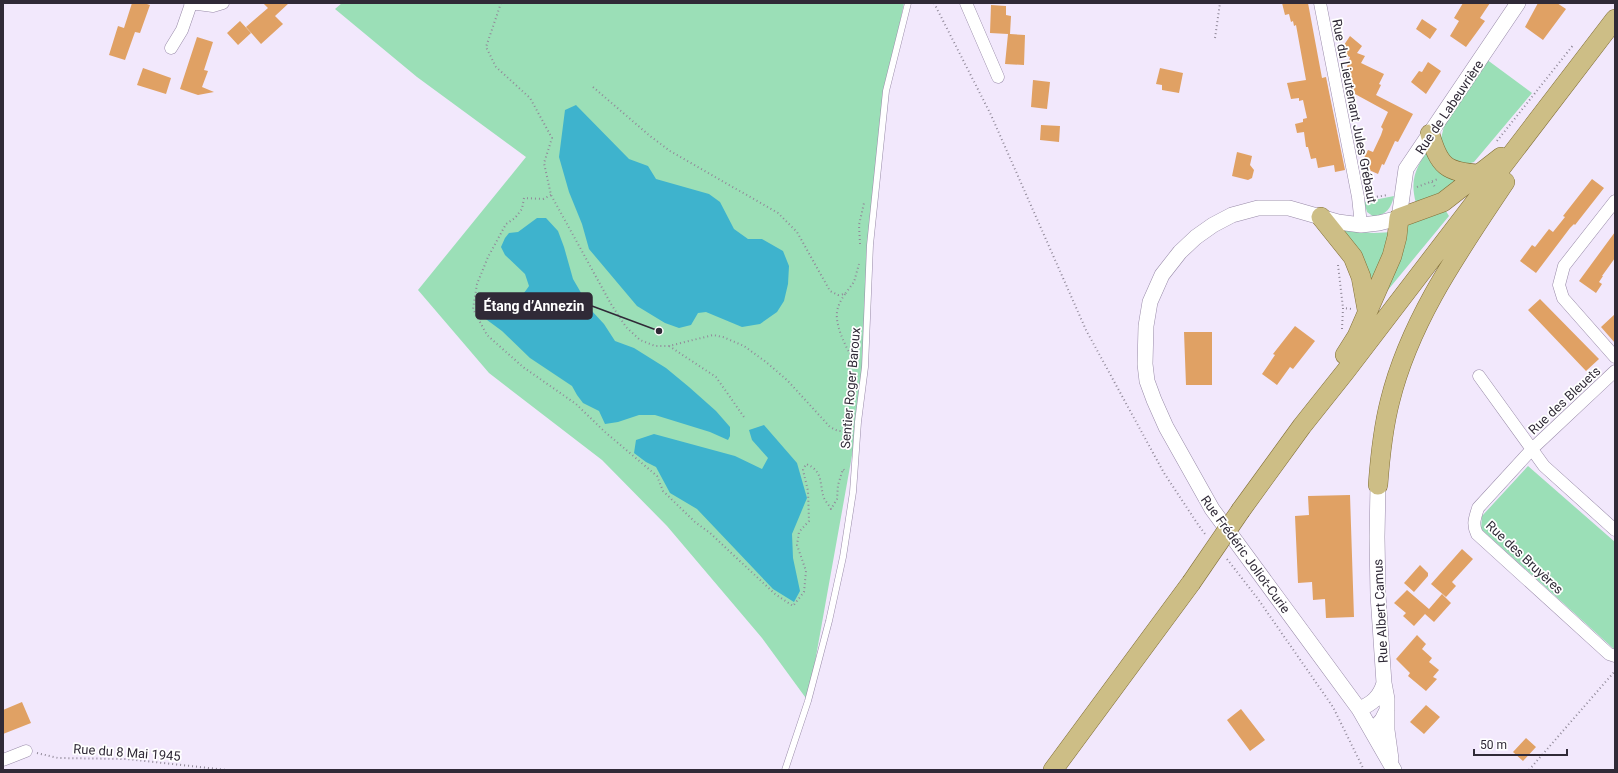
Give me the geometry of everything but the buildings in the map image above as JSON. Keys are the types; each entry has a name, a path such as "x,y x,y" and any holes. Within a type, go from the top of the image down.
{"main road":[{"path":"1053,770 1191,583 1241,510 1302,426 1350,366 1615,19"},
{"path":"1430,134 1435,151 1440,161 1457,172 1479,174"},
{"path":"1302,426 1357,336 1367,310 1392,256 1397,237 1399,218 1443,202 1519,145"},
{"path":"1378,485 1380,457 1390,402 1403,361 1419,323 1448,268 1517,164 1519,145"},
{"path":"1320,217 1353,257 1361,277 1367,310"}],"street":[{"path":"171,48 182,30 191,3 213,6 223,3"},
{"path":"966,3 998,77"},
{"name":"Rue du Lieutenant Jules Grébaut","path":"1320,3 1358,197 1361,225"},
{"name":"Rue de Labeuvrière","path":"1399,218 1406,169 1518,3"},
{"path":"1615,201 1564,266 1559,285 1563,298 1615,357"},
{"name":"Rue Frédéric Joliot-Curie","path":"1393,768 1359,710 1212,509 1166,427 1147,382 1145,364 1146,326 1150,302 1162,275 1180,252 1196,237 1214,225 1232,215 1258,208 1289,208 1338,222 1361,225 1379,223 1399,218"},
{"name":"Rue des Bleuets","path":"1532,449 1615,371"},
{"path":"1479,376 1544,466 1615,530"},
{"name":"Rue des Bruyères","path":"1532,449 1478,508 1474,520 1474,528 1477,534 1609,654 1615,656"},
{"name":"Rue Albert Camus","path":"1378,485 1377,575 1384,683 1387,699 1388,742 1393,768"},
{"path":"1359,710 1374,701 1381,693 1384,683"},
{"path":"1372,731 1382,720 1387,710"},
{"path":"3,760 26,751"}],"lane":[{"name":"Sentier Roger Baroux","path":"785,770 808,701 829,621 843,557 854,478 858,422 865,367 870,245 886,91 908,3"}],"path":[{"path":"501,3 486,47 496,67 530,98 552,138 544,163 551,195 611,304 626,327 640,340 655,346 669,346 713,335 723,337 744,346 766,362 786,380 830,427 837,431 843,432 858,422"},
{"path":"934,3 991,115 1086,330 1164,473 1199,526"},
{"path":"1215,38 1220,3"},
{"path":"1494,145 1576,43"},
{"path":"593,87 650,136 670,151 778,213 797,232 830,291 838,295 845,294"},
{"path":"1432,182 1457,172"},
{"path":"551,195 543,199 524,198 522,209 515,218 506,224 488,257 477,284 473,308 488,335 523,367 576,404 605,432 657,476 663,491 695,522 710,533 775,594 793,606 804,592 806,571 797,545 799,532 809,521 808,491 803,470 806,464 813,466 821,480 824,498 831,508 837,499 838,485 843,469 854,478"},
{"path":"860,248 859,225 865,200"},
{"path":"859,258 854,282 838,304 836,313 843,341 856,363 865,367"},
{"path":"1338,259 1343,308"},
{"path":"669,346 716,377 744,416"},
{"path":"1228,561 1258,599 1333,707 1364,770"},
{"path":"1529,770 1615,671"},
{"name":"Rue du 8 Mai 1945","path":"26,751 58,758 128,759 227,770"}],"green space":[{"path":"342,3 904,3 886,91 858,422 808,701 762,638 667,526 602,460 489,373 418,290 526,157 417,77 335,9"},
{"path":"1486,59 1532,93 1474,162 1457,167 1440,143 1444,126"},
{"path":"1430,146 1465,179 1445,198 1416,203 1413,186 1414,180 1421,160"},
{"path":"1394,196 1388,210 1382,214 1374,217 1367,212 1364,202"},
{"path":"1444,208 1449,216 1378,302 1404,223"},
{"path":"1338,230 1374,233 1394,232 1370,298"},
{"path":"1528,466 1615,542 1615,650 1481,529 1482,516"}],"water":[{"path":"576,105 629,159 648,166 656,179 709,194 720,202 734,229 748,239 762,239 783,251 789,266 788,284 784,301 777,312 760,324 742,327 706,312 698,313 691,325 679,328 665,323 637,306 589,249 582,224 569,192 559,157 565,110"},
{"path":"537,218 546,218 558,231 573,279 591,310 604,324 615,341 634,348 666,368 689,387 716,411 730,427 730,436 728,440 710,432 655,415 639,415 618,422 605,424 599,411 583,403 572,386 530,358 502,331 483,317 479,305 484,301 498,303 510,302 520,297 529,286 525,274 505,255 501,247 509,233 518,232"},
{"path":"764,425 797,463 807,498 792,534 793,558 800,591 794,602 773,589 697,509 670,493 656,467 634,453 636,440 654,434 735,456 762,469 768,458 752,440 749,430"}],"place":[{"name":"Étang d’Annezin","path":"659,331"}]}
